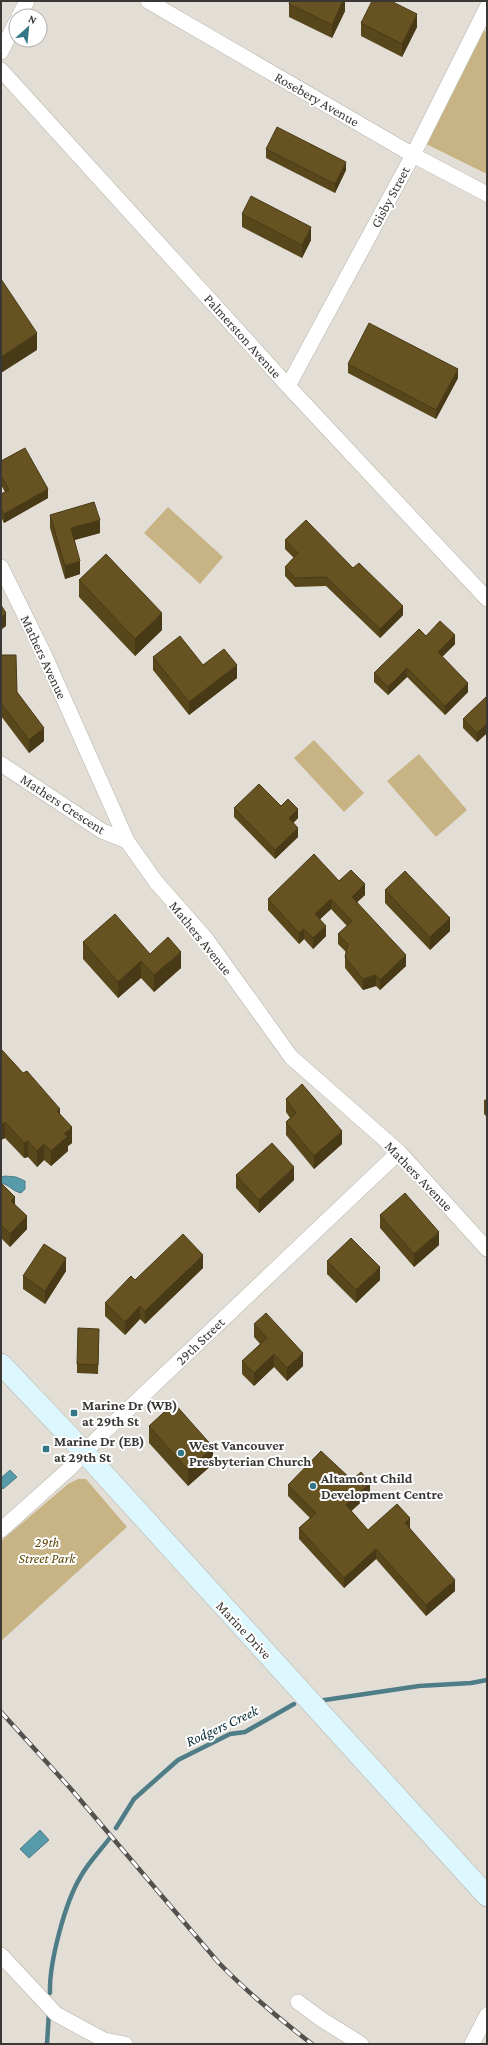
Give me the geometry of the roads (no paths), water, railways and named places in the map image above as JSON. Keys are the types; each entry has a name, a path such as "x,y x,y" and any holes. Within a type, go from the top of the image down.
{"main road":[{"name":"Marine Drive","path":"1,1364 85,1454 487,1896"}],"street":[{"name":"Rosebery Avenue","path":"148,1 412,154 487,194"},
{"name":"Gisby Street","path":"288,386 412,154 487,7"},
{"path":"1,52 8,38"},
{"name":"Palmerston Avenue","path":"1,70 288,386 487,599"},
{"name":"Mathers Avenue","path":"1,567 43,652 127,841 156,882 207,940 291,1057 399,1152 487,1249"},
{"name":"Mathers Crescent","path":"1,764 102,831 127,841"},
{"name":"29th Street","path":"1,1530 85,1454 99,1437 399,1152"},
{"path":"1,1955 56,2014 104,2040 125,2044"},
{"path":"298,2002 321,2019 361,2044"},
{"path":"472,2044 487,2015"}],"water":[{"path":"1,1177 16,1177 25,1181 25,1189 21,1193 1,1183"},
{"path":"10,1470 17,1477 3,1489 1,1486 1,1478"},
{"path":"40,1830 49,1840 29,1858 20,1849"}],"waterway":[{"name":"Rodgers Creek","path":"318,1701 419,1686 471,1683 487,1680"},
{"name":"Rodgers Creek","path":"116,1828 134,1799 178,1760 230,1734 245,1732 294,1704"},
{"name":"Rodgers Creek","path":"50,1993 50,1980 55,1950 69,1901 84,1871 109,1839"},
{"name":"Rodgers Creek","path":"47,2044 49,2012"}],"railway":[{"path":"1,1712 71,1789 218,1962 240,1984 312,2044"}],"place":[{"name":"Marine Dr (WB) at 29th St","path":"74,1413"},
{"name":"Marine Dr (EB) at 29th St","path":"46,1449"},
{"name":"West Vancouver Presbyterian Church","path":"181,1453"},
{"name":"Altamont Child Development Centre","path":"313,1486"}],"park label":[{"name":"29th Street Park","path":"47,1550"}]}
